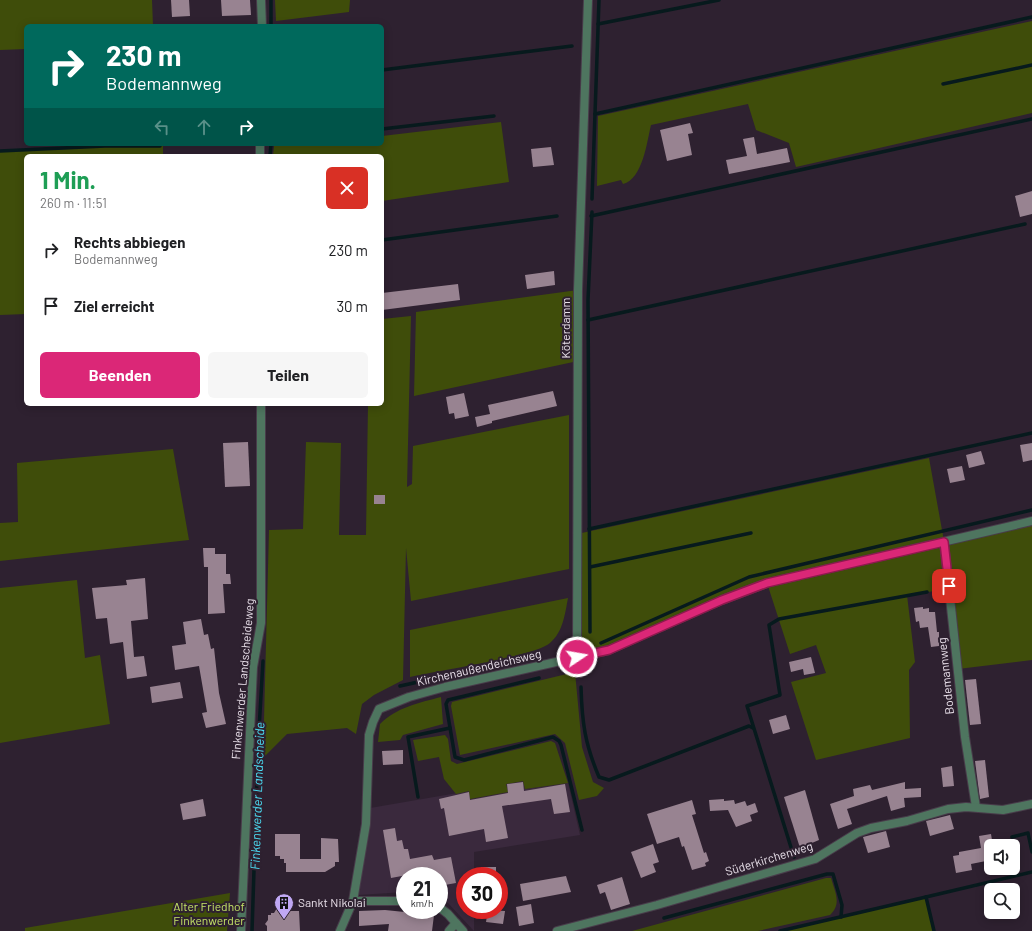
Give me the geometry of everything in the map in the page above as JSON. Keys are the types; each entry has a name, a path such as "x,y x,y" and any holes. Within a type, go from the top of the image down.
{"street":[{"path":"261,0 262,24"},
{"name":"Köterdamm","path":"577,657 578,290 588,0"},
{"name":"Finkenwerder Landscheideweg","path":"241,931 253,674 261,623 261,406"},
{"name":"Kirchenaußendeichsweg","path":"340,931 353,901 366,824 370,735 373,722 379,709 409,697 445,687 609,650 722,600 767,583 1032,521"},
{"name":"Bodemannweg","path":"944,542 965,737 976,808"},
{"name":"Süderkirchenweg","path":"557,931 657,905 815,859 834,849 857,833 871,828 907,821 948,809 976,808 1003,810 1032,804"},
{"path":"353,901 396,901"},
{"path":"448,915 463,931"},
{"path":"449,931 456,923"}],"shaded area":[{"path":"523,781 525,789 568,783 580,835 474,852 474,867 456,867 456,912 448,903 448,867 396,867 396,893 358,895 369,832 370,808 469,791 471,799 507,792 506,784"},
{"path":"463,919 474,919 474,931"}],"green space":[{"path":"0,0 152,0 153,24 24,24 24,49 0,50"},
{"path":"275,0 350,0 349,12 276,21"},
{"path":"1032,21 1032,113 796,167 789,143 756,130 748,104 651,125 646,149 640,167 630,181 623,184 621,180 597,186 598,116"},
{"path":"501,122 509,182 384,201 384,154 273,154 274,146 384,146 384,136"},
{"path":"105,146 163,146 163,154 24,154 24,314 0,315 0,151"},
{"path":"578,290 578,361 414,396 416,312"},
{"path":"411,316 407,487 412,484 413,446 569,415 569,569 411,601 406,548 403,680 374,695 362,704 356,734 347,728 287,734 263,758 269,530 303,529 306,442 341,443 339,535 366,535 368,406 384,406 384,319"},
{"path":"173,449 189,540 0,561 0,523 18,522 17,463"},
{"path":"929,458 944,541 1032,521 1032,660 958,669 949,589 907,595 915,662 909,670 910,738 816,760 791,682 826,673 816,645 790,654 767,583 609,650 577,657 577,534"},
{"path":"77,580 85,658 100,655 110,724 0,743 0,588"},
{"path":"568,598 563,622 558,634 550,643 541,648 484,663 410,677 410,630"},
{"path":"575,672 582,747 593,782 604,788 597,796 579,800 565,743 555,734 460,755 451,706 452,702"},
{"path":"441,697 443,724 403,735 400,740 378,742 380,724 394,713 409,706"},
{"path":"445,735 448,739 451,761 457,764 551,741 555,743 568,783 525,789 523,781 506,784 508,792 470,799 469,791 456,794 444,779 439,757 418,761 413,740"},
{"path":"826,878 831,878 836,893 837,902 834,911 830,915 758,931 632,931"},
{"name":"Alter Friedhof Finkenwerder","path":"230,893 227,931 25,931 25,928"},
{"path":"926,897 934,931 782,931"}],"building":[{"path":"171,0 189,0 190,16 172,17"},
{"path":"221,0 250,0 251,15 222,16"},
{"path":"690,123 693,133 688,134 692,155 667,161 660,130"},
{"path":"754,137 757,154 787,148 790,162 729,174 726,160 747,156 743,139"},
{"path":"551,147 554,165 533,167 531,149"},
{"path":"1032,191 1032,214 1020,217 1015,196"},
{"path":"554,271 555,285 527,289 525,275"},
{"path":"458,284 460,300 384,310 384,293"},
{"path":"553,391 557,406 492,421 492,423 477,427 475,417 490,414 488,405"},
{"path":"464,393 469,416 455,419 454,413 449,414 446,397"},
{"path":"248,442 250,486 225,487 223,443"},
{"path":"1032,443 1032,460 1023,462 1020,445"},
{"path":"981,451 985,464 969,468 966,455"},
{"path":"962,466 965,480 950,483 947,469"},
{"path":"374,495 385,495 385,504 374,504"},
{"path":"203,548 215,548 215,554 226,554 226,574 230,574 231,584 223,584 225,613 208,614 208,567 204,567"},
{"path":"145,578 148,619 131,621 134,657 144,656 147,676 127,679 123,642 110,644 107,618 96,619 92,588 127,585 126,580"},
{"path":"923,607 923,609 929,608 929,612 935,612 937,632 939,632 939,646 931,647 928,627 920,628 919,621 916,622 914,608"},
{"path":"201,619 204,635 208,634 211,649 214,648 219,693 226,724 206,728 202,713 207,712 199,666 175,670 172,646 186,644 183,622"},
{"path":"811,657 815,673 804,675 803,669 791,672 789,662"},
{"path":"976,679 981,724 970,725 965,680"},
{"path":"180,682 183,698 152,703 150,687"},
{"path":"786,715 790,729 773,734 769,720"},
{"path":"403,750 403,764 383,765 382,751"},
{"path":"985,760 989,797 980,799 975,761"},
{"path":"952,766 954,786 943,787 941,768"},
{"path":"523,782 524,791 565,784 570,812 554,814 551,799 502,806 508,838 486,842 484,829 449,836 444,808 441,809 439,799 469,792 470,800 508,793 507,784"},
{"path":"905,782 905,789 921,788 921,797 904,798 905,807 891,811 887,796 847,809 852,824 838,829 830,804 854,796 853,789 870,785 872,790"},
{"path":"805,790 819,840 800,848 784,797"},
{"path":"203,799 206,816 183,820 180,804"},
{"path":"724,799 724,801 734,800 735,804 745,801 747,806 755,803 758,812 750,815 752,821 736,827 728,810 710,811 709,800"},
{"path":"692,800 696,814 692,815 704,853 706,852 709,861 705,863 706,866 692,870 684,846 682,847 679,837 657,844 647,814"},
{"path":"950,815 954,829 930,836 926,821"},
{"path":"395,828 397,841 402,840 404,849 408,849 410,859 432,855 434,860 451,857 456,883 448,884 448,867 396,867 396,877 391,878 383,830"},
{"path":"886,831 890,847 868,853 863,837"},
{"path":"275,834 300,834 300,859 321,859 321,838 338,839 339,862 335,862 335,866 325,872 286,872 286,863 284,863 284,859 280,859 280,856 275,856"},
{"path":"991,834 992,839 984,839 984,861 971,864 972,870 956,873 953,856 959,855 959,852 981,848 979,836"},
{"path":"653,844 659,862 653,864 656,872 641,878 631,852"},
{"path":"566,876 571,892 523,901 520,884"},
{"path":"622,877 630,904 611,910 605,892 600,894 597,885"},
{"name":"Sankt Nikolai","path":"291,901 287,911 299,911 300,931 267,931 267,926 265,924 268,920 268,915 271,915 271,913 274,913 277,908"},
{"path":"531,904 534,923 519,926 516,907"},
{"path":"359,911 396,911 396,919 434,919 432,931 388,931 389,924 359,926"},
{"path":"486,919 504,919 503,924 486,922"}],"waterway":[{"name":"Finkenwerder Landscheide","path":"271,0 271,24"},
{"path":"592,199 599,0"},
{"path":"598,24 719,0"},
{"path":"595,114 1032,17"},
{"path":"384,70 572,46"},
{"path":"943,84 1032,65"},
{"path":"384,129 494,116"},
{"path":"591,216 1032,119"},
{"path":"0,151 105,146 160,146"},
{"name":"Finkenwerder Landscheide","path":"270,154 271,146"},
{"path":"590,632 588,300 592,212"},
{"path":"384,240 557,216"},
{"path":"588,320 1025,224"},
{"path":"589,529 1032,433"},
{"path":"601,643 749,577 1032,510"},
{"path":"590,567 751,533"},
{"path":"794,857 747,706 780,695 769,625 779,619 927,592"},
{"path":"400,686 531,657"},
{"name":"Finkenwerder Landscheide","path":"252,931 258,747 263,661"},
{"path":"539,678 448,700 446,704 455,757 464,760 553,737 559,741 561,745 582,830"},
{"path":"581,687 583,723 590,754 599,777 609,780 749,726 753,728"},
{"path":"418,797 408,737 450,728"},
{"path":"1012,837 1028,833 1032,852"},
{"path":"934,931 926,897 1032,872"},
{"path":"664,918 827,874 833,874 842,905 841,917"},
{"path":"780,931 926,897"}],"place":[{"name":"Sankt Nikolai","path":"284,920"}],"route":[{"path":"577,657 609,650 722,600 767,583 944,542 949,586"}]}
